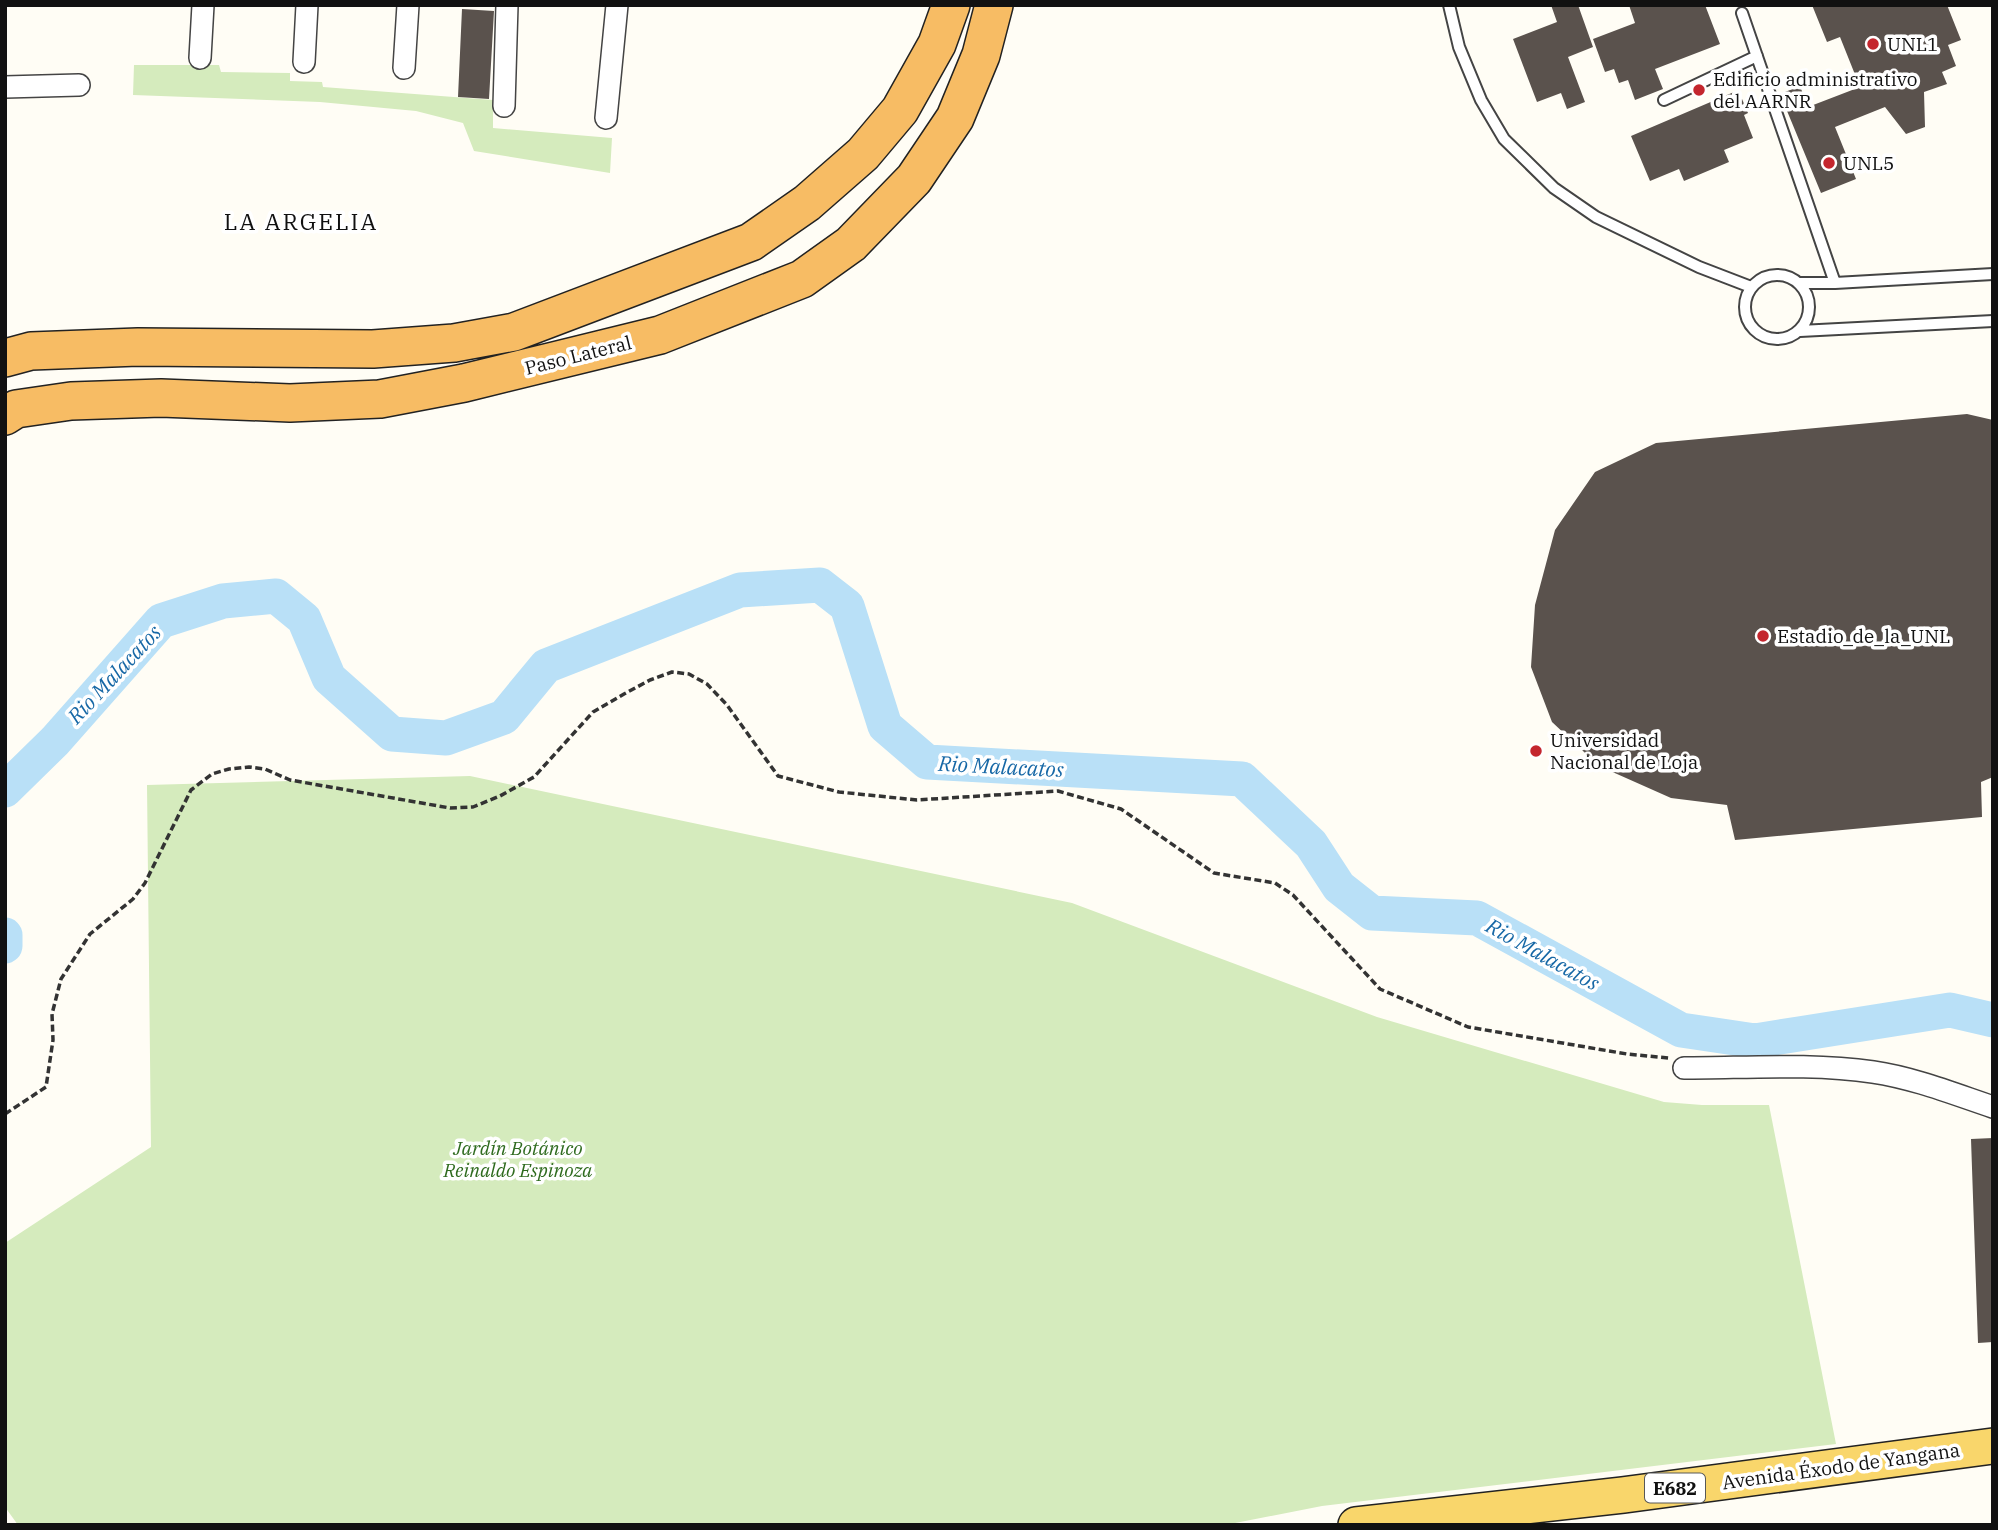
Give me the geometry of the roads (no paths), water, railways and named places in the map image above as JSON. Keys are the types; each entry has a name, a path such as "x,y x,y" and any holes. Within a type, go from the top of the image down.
{"highway":[{"name":"Paso Lateral","path":"5,358 31,351 138,346 373,349 454,343 514,332 751,242 807,203 863,154 900,110 937,44 951,5"},
{"name":"Paso Lateral","path":"5,416 16,409 71,401 161,398 290,403 380,399 464,383 660,335 802,279 851,244 914,179 955,118 981,55 994,5"}],"main road":[{"name":"Avenida Éxodo de Yangana","path":"1356,1525 1623,1495 1993,1446"}],"street":[{"path":"200,58 203,5"},
{"path":"304,62 307,5"},
{"path":"404,68 408,5"},
{"path":"504,106 507,5"},
{"path":"606,118 618,5"},
{"path":"5,87 79,85"},
{"path":"1680,1063 1873,1072 1903,1078 1993,1107"}],"lane":[{"path":"1452,7 1459,47 1481,100 1504,139 1554,188 1596,217 1699,267 1751,287"},
{"path":"1742,13 1835,283"},
{"path":"1664,100 1757,56"},
{"path":"1799,283 1805,290 1810,307 1800,331 1780,340 1760,335 1746,318 1746,297 1751,287 1759,280 1779,274 1799,283 1993,274"},
{"path":"1800,331 1993,321"}],"waterway":[{"name":"Rio Malacatos","path":"5,790 55,741 161,621 223,601 276,596 304,619 329,678 392,734 446,738 504,717 546,666 740,590 820,585 847,606 885,726 927,762 1242,779 1311,844 1339,887 1372,913 1477,918 1681,1030 1755,1041 1950,1010 1993,1020"},
{"name":"Rio Malacatos","path":"5,935 5,946"}],"place":[{"name":"UNL1","path":"1873,44"},
{"name":"Edificio administrativo del AARNR","path":"1699,90"},
{"name":"UNL5","path":"1829,163"},
{"name":"Estadio_de_la_UNL","path":"1763,636"},
{"name":"Universidad Nacional de Loja","path":"1536,751"}],"district":[{"name":"LA ARGELIA","path":"301,221"}],"park label":[{"name":"Jardín Botánico Reinaldo Espinoza","path":"518,1159"}]}
